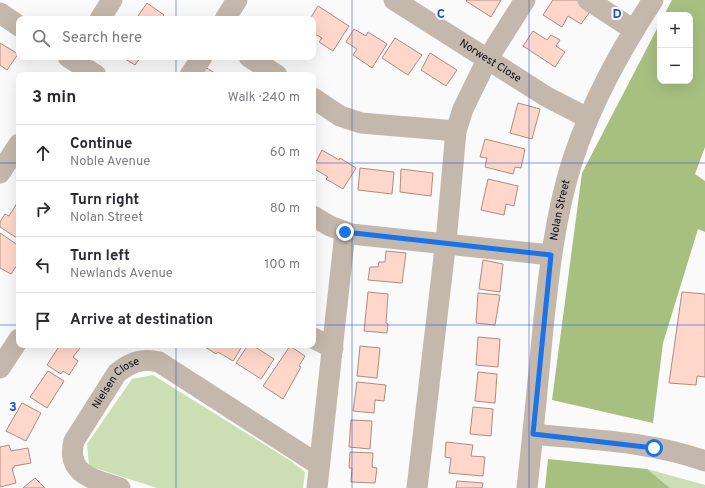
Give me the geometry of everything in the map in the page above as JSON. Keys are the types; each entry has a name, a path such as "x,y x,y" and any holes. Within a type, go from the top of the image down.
{"street":[{"path":"102,16 112,0"},
{"path":"227,16 237,0"},
{"name":"Norwest Close","path":"394,0 547,97 588,118"},
{"path":"417,488 446,243 456,131 464,109 487,60 525,0"},
{"path":"588,0 634,30"},
{"name":"Nolan Street","path":"528,488 551,255 566,182 588,118 616,60 654,0"},
{"path":"0,13 16,24"},
{"path":"192,72 200,60"},
{"path":"254,60 272,72"},
{"path":"70,62 90,72"},
{"path":"316,100 340,116 361,123 456,131"},
{"path":"0,173 16,149"},
{"path":"316,218 345,232 551,255"},
{"path":"317,488 345,232"},
{"path":"316,340 333,348"},
{"path":"0,368 16,344"},
{"name":"Nielsen Close","path":"120,488 93,479 80,471 74,464 72,450 74,442 118,373 127,365 148,359 159,362 319,465"},
{"path":"533,434 631,444 674,452 705,461"}],"green space":[{"path":"672,0 705,0 705,147 695,174 705,181 705,232 698,229 663,343 653,423 552,400 582,173 657,29 657,84 693,84 693,12 666,12"},
{"path":"153,375 291,461 305,472 303,488 157,488 89,466 87,444 132,379"},
{"path":"548,459 647,469 670,488 545,488"},
{"path":"647,469 705,485 705,488 670,488"}],"building":[{"path":"501,0 491,17 466,1"},
{"path":"553,0 578,0 592,9 581,24 568,16 562,27 543,15"},
{"path":"147,3 164,15 163,16 138,16"},
{"path":"318,6 349,26 333,51 319,42 322,38 316,35 316,16 312,16"},
{"path":"354,29 366,36 368,32 387,44 372,68 353,55 357,49 346,42"},
{"path":"533,31 547,40 551,35 560,40 556,46 565,52 555,67 523,46"},
{"path":"395,38 422,55 408,75 382,58"},
{"path":"0,43 16,53 16,57 7,70 0,65"},
{"path":"430,53 457,70 446,86 421,70"},
{"path":"127,60 139,60 135,65"},
{"path":"205,67 213,72 198,72"},
{"path":"518,103 540,109 532,139 510,133"},
{"path":"485,139 525,149 521,168 515,167 513,174 485,167 487,158 480,157"},
{"path":"322,150 339,160 340,158 356,168 343,189 326,179 328,177 316,170 316,162"},
{"path":"360,168 394,172 392,194 358,190"},
{"path":"401,169 433,173 431,196 400,192"},
{"path":"488,179 518,186 514,206 506,204 504,215 481,210"},
{"path":"16,205 16,237 0,227 0,222 5,214 9,216"},
{"path":"0,233 16,244 16,266 11,274 0,268"},
{"path":"386,251 406,253 402,283 368,280 370,267 378,267 379,262 385,262"},
{"path":"483,260 503,264 500,292 479,289"},
{"path":"368,292 388,294 386,323 388,324 387,333 364,331"},
{"path":"682,292 705,294 705,377 697,376 696,385 669,383"},
{"path":"478,293 500,295 495,325 476,323"},
{"path":"478,337 500,339 498,367 476,365"},
{"path":"360,346 380,348 377,378 357,376"},
{"path":"58,348 80,348 73,357 78,361 69,375 63,371 61,374 47,365"},
{"path":"207,348 241,348 233,361 218,352 216,354"},
{"path":"246,348 257,348 274,359 261,379 236,363"},
{"path":"289,348 293,348 305,356 299,366 301,367 283,399 263,386"},
{"path":"48,371 64,381 47,408 30,397"},
{"path":"478,372 497,374 495,403 475,401"},
{"path":"357,382 386,385 384,401 375,400 374,413 353,411"},
{"path":"22,403 41,413 26,441 6,431"},
{"path":"473,407 493,409 491,436 470,434"},
{"path":"351,420 372,421 370,449 349,447"},
{"path":"446,442 473,445 471,456 485,457 483,476 449,473 451,458 445,457"},
{"path":"9,445 11,451 28,448 31,463 14,466 14,468 12,468 16,483 0,487 0,447"},
{"path":"350,452 373,453 372,467 377,468 375,483 351,482 352,468 349,468"},
{"path":"35,478 45,488 23,488"},
{"path":"457,481 483,483 482,488 456,488"}],"route":[{"path":"345,232 358,235 551,255 533,434 631,444 654,448"}]}
